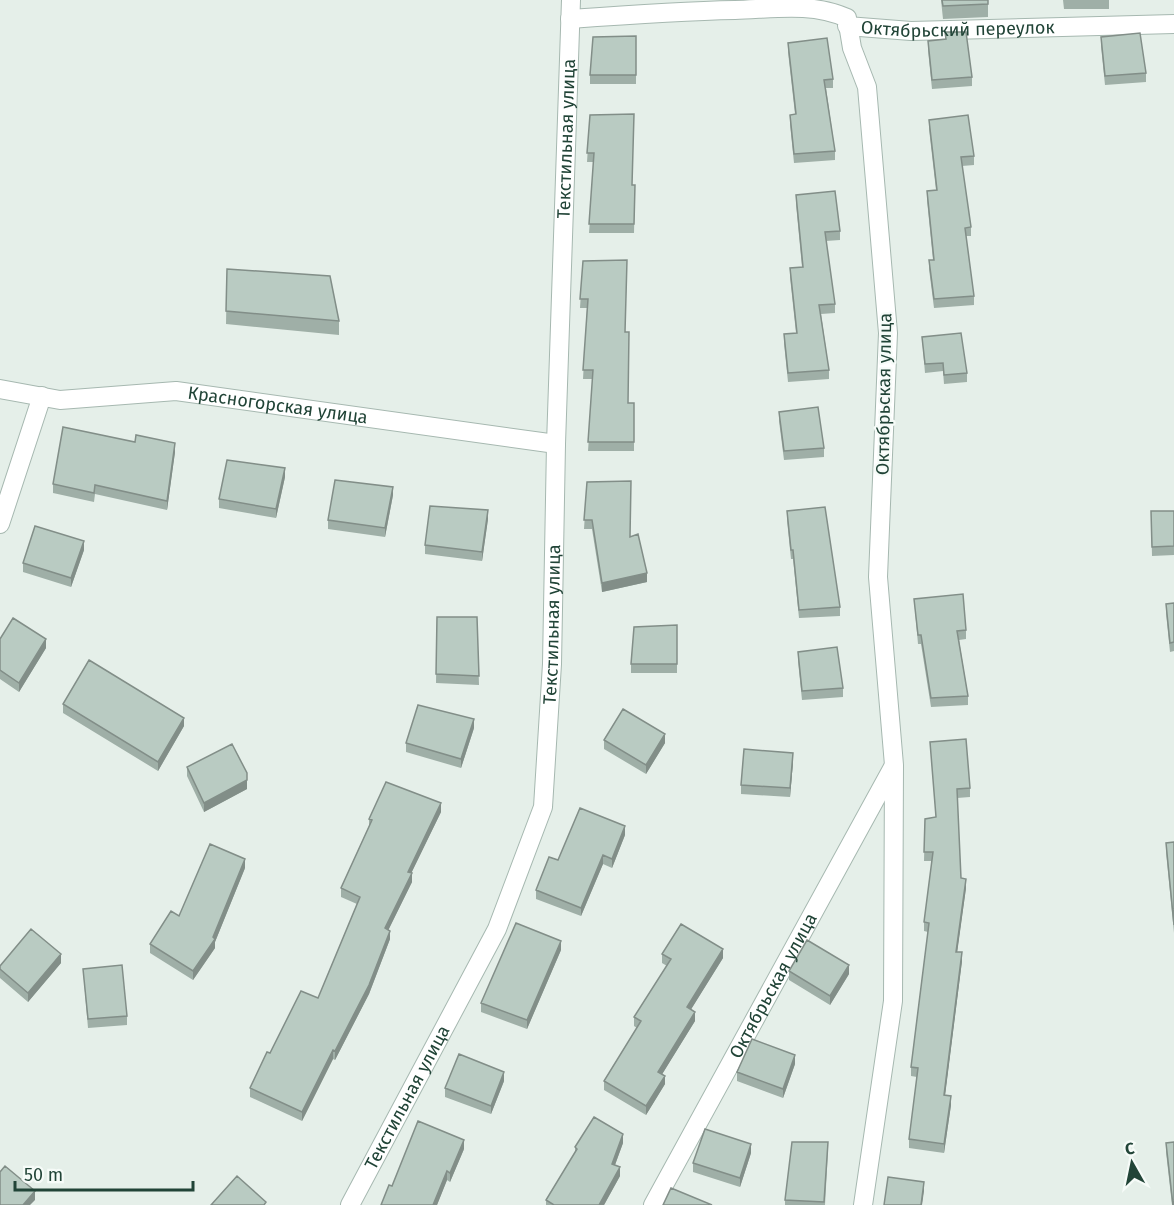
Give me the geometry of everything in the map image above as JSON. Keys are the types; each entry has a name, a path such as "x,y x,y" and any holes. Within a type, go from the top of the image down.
{"street":[{"name":"Текстильная улица","path":"350,1205 497,928 543,807 552,664 556,444 571,0"},
{"name":"Октябрьский переулок","path":"570,20 686,10 791,7 831,10 847,18 847,26 911,31 1174,24"},
{"name":"Октябрьская улица","path":"847,26 852,48 867,87 888,333 878,576 894,765 893,1001 863,1205"},
{"name":"Красногорская улица","path":"0,389 60,400 176,391 556,444"},
{"path":"0,524 42,396"},
{"name":"Октябрьская улица","path":"653,1205 894,765"}],"building":[{"path":"942,0 988,0 988,4 943,6"},
{"path":"945,32 966,32 972,77 932,80 928,41 946,39"},
{"path":"1140,33 1146,73 1105,76 1101,37"},
{"path":"636,36 636,75 590,75 593,37"},
{"path":"827,38 833,79 824,80 835,151 794,154 790,115 796,114 788,43"},
{"path":"634,114 632,185 635,185 634,224 589,224 594,153 587,153 590,115"},
{"path":"968,115 974,156 961,157 971,227 965,228 974,296 934,299 929,260 934,260 927,191 937,190 929,120"},
{"path":"835,191 840,231 825,232 835,304 819,305 829,370 788,373 784,334 797,333 790,268 803,267 796,195"},
{"path":"627,260 625,332 629,332 628,403 634,403 634,442 588,442 593,370 583,370 588,299 580,299 583,261"},
{"path":"227,269 330,276 339,321 226,311"},
{"path":"961,333 967,373 944,375 943,363 925,364 922,337"},
{"path":"818,407 824,448 784,451 779,412"},
{"path":"63,427 135,442 136,435 175,443 167,501 95,485 94,493 53,484"},
{"path":"227,460 285,468 276,509 219,499"},
{"path":"335,480 393,487 385,528 328,520"},
{"path":"631,481 630,537 638,534 647,573 602,583 592,520 584,520 587,482"},
{"path":"430,506 488,510 482,552 425,545"},
{"path":"825,507 840,607 799,610 787,511"},
{"path":"1151,511 1174,511 1174,546 1152,547"},
{"path":"35,526 84,541 71,578 23,563"},
{"path":"963,594 966,630 957,631 968,696 931,698 921,635 918,635 914,599"},
{"path":"1174,603 1174,642 1170,643 1166,604"},
{"path":"437,617 477,617 479,676 436,674"},
{"path":"13,618 46,639 19,683 0,670 0,639"},
{"path":"677,625 677,664 631,664 634,627"},
{"path":"837,647 843,688 802,691 798,652"},
{"path":"89,660 184,718 158,762 63,704"},
{"path":"418,705 474,719 461,759 406,743"},
{"path":"623,709 665,734 646,765 604,740"},
{"path":"966,739 970,788 957,789 961,878 966,879 956,952 962,952 944,1095 951,1096 944,1144 909,1139 918,1068 911,1067 929,923 924,922 933,852 924,852 925,819 936,817 930,742"},
{"path":"232,744 247,773 247,780 204,803 187,767"},
{"path":"744,749 793,753 790,788 741,785"},
{"path":"386,782 441,803 408,872 412,873 385,928 390,931 369,985 302,1112 250,1088 301,991 318,998 360,897 341,888 372,820 369,819"},
{"path":"580,808 625,826 612,859 603,855 581,908 536,890 549,857 558,860"},
{"path":"1174,842 1174,925 1166,843"},
{"path":"210,844 245,859 213,937 215,939 193,971 150,944 171,911 179,916"},
{"path":"516,923 561,941 527,1020 481,1003"},
{"path":"681,924 723,949 687,1007 695,1012 658,1072 665,1076 646,1106 604,1081 641,1021 634,1017 671,959 662,954"},
{"path":"31,929 61,954 28,993 0,969 0,966"},
{"path":"807,940 849,965 830,996 789,971"},
{"path":"122,965 127,1016 88,1019 83,969"},
{"path":"752,1039 795,1055 783,1089 737,1072"},
{"path":"459,1054 504,1072 491,1106 445,1088"},
{"path":"594,1117 623,1134 612,1164 620,1167 599,1205 554,1205 546,1200"},
{"path":"418,1121 464,1140 450,1173 447,1171 433,1205 381,1205 389,1185 392,1186"},
{"path":"705,1129 751,1144 740,1178 693,1163"},
{"path":"792,1142 828,1142 824,1202 785,1200"},
{"path":"1174,1142 1174,1205 1173,1205 1166,1143"},
{"path":"5,1166 35,1191 23,1205 0,1205 0,1172"},
{"path":"237,1176 266,1202 264,1205 211,1205"},
{"path":"888,1177 924,1182 921,1205 884,1205"},
{"path":"671,1188 712,1205 663,1205"}]}
